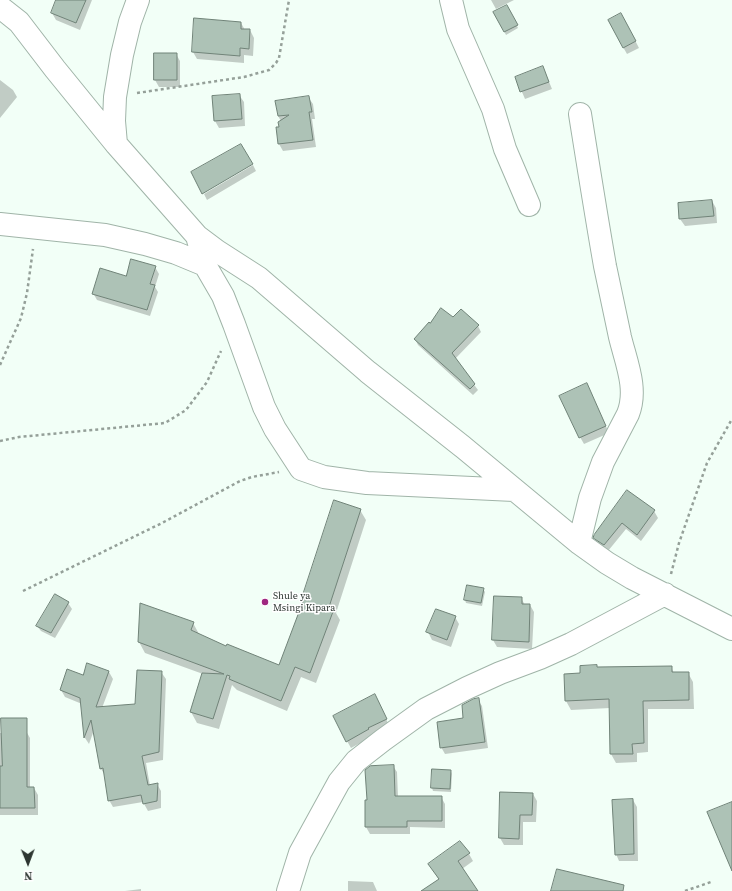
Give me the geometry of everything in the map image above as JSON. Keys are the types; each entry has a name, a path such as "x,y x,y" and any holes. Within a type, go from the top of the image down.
{"street":[{"path":"116,144 114,120 115,97 122,55 130,22 138,0"},
{"path":"452,0 458,30 493,109 505,149 528,205"},
{"path":"0,7 19,22 54,69 116,144 197,236 258,278 368,372 464,447 579,543 607,563 632,578 732,629"},
{"path":"579,543 590,498 603,462 628,414 632,397 631,377 605,266 580,114"},
{"path":"0,224 105,236 145,244 176,253 205,265"},
{"path":"197,236 205,265 223,296 264,407 275,429 301,468 324,477 367,483 514,490"},
{"path":"288,891 300,853 339,782 356,761 426,709 480,682 571,644 665,594"}],"path":[{"path":"115,97 244,77 269,70 279,58 289,0"},
{"path":"0,365 21,318 27,293 36,228"},
{"path":"0,441 19,437 165,423 186,410 207,382 234,324"},
{"path":"665,594 679,543 707,463 732,419"},
{"path":"23,591 162,523 240,481 252,477 301,468"},
{"path":"685,891 711,882"}],"building":[{"path":"56,0 86,0 76,23 51,13"},
{"path":"507,5 518,25 504,32 493,12"},
{"path":"621,13 636,41 623,48 608,20"},
{"path":"194,18 241,22 241,29 250,29 249,49 240,48 240,56 192,52"},
{"path":"154,53 177,53 177,80 154,80"},
{"path":"543,66 549,82 520,92 515,77"},
{"path":"240,94 242,119 214,121 212,96"},
{"path":"309,96 312,112 309,112 313,140 278,144 276,127 279,127 278,122 289,115 278,116 275,101"},
{"path":"241,144 253,164 202,194 191,172"},
{"path":"712,200 714,216 679,219 678,203"},
{"path":"131,259 156,266 150,284 155,285 147,310 92,294 100,268 126,276"},
{"path":"441,308 453,317 461,309 479,325 452,353 475,384 470,389 414,339 429,322 430,323"},
{"path":"587,383 606,426 579,438 559,396"},
{"path":"627,490 655,510 637,535 622,523 604,545 593,538 594,535"},
{"path":"334,500 361,509 329,607 334,609 310,673 295,667 281,701 229,679 230,676 227,675 213,719 190,712 202,673 224,674 138,642 140,603 194,622 191,630 226,646 227,644 279,665 305,596 303,595"},
{"path":"467,585 484,588 481,603 464,600"},
{"path":"55,594 69,602 51,633 36,626"},
{"path":"494,596 522,597 522,604 530,604 529,642 492,640"},
{"path":"436,609 456,616 447,640 426,632"},
{"path":"87,663 109,671 96,707 135,704 137,670 162,671 159,752 142,756 148,785 158,783 157,801 143,804 141,795 108,801 103,768 100,769 91,720 84,738 80,698 60,690 67,669 83,675"},
{"path":"597,665 597,667 672,666 672,672 689,672 689,700 643,701 644,743 632,744 633,754 610,754 609,699 565,701 564,674 580,673 580,666"},
{"path":"375,694 387,719 368,728 369,729 346,742 333,716"},
{"path":"479,698 485,742 440,748 437,722 463,718 462,705 473,699"},
{"path":"1,718 27,718 27,787 34,787 35,808 0,808 0,766 2,766"},
{"path":"394,765 395,796 442,796 442,821 407,821 407,827 365,827 365,800 367,800 365,770 370,766"},
{"path":"432,769 451,770 450,789 431,788"},
{"path":"500,792 533,793 532,815 520,815 519,839 499,838"},
{"path":"633,799 634,854 615,855 612,800"},
{"path":"732,802 732,871 707,812"},
{"path":"460,841 470,853 458,861 478,891 421,891 439,879 428,864"},
{"path":"557,869 624,885 623,891 551,891"}],"place":[{"name":"Shule ya Msingi Kipara","path":"265,602"}]}
